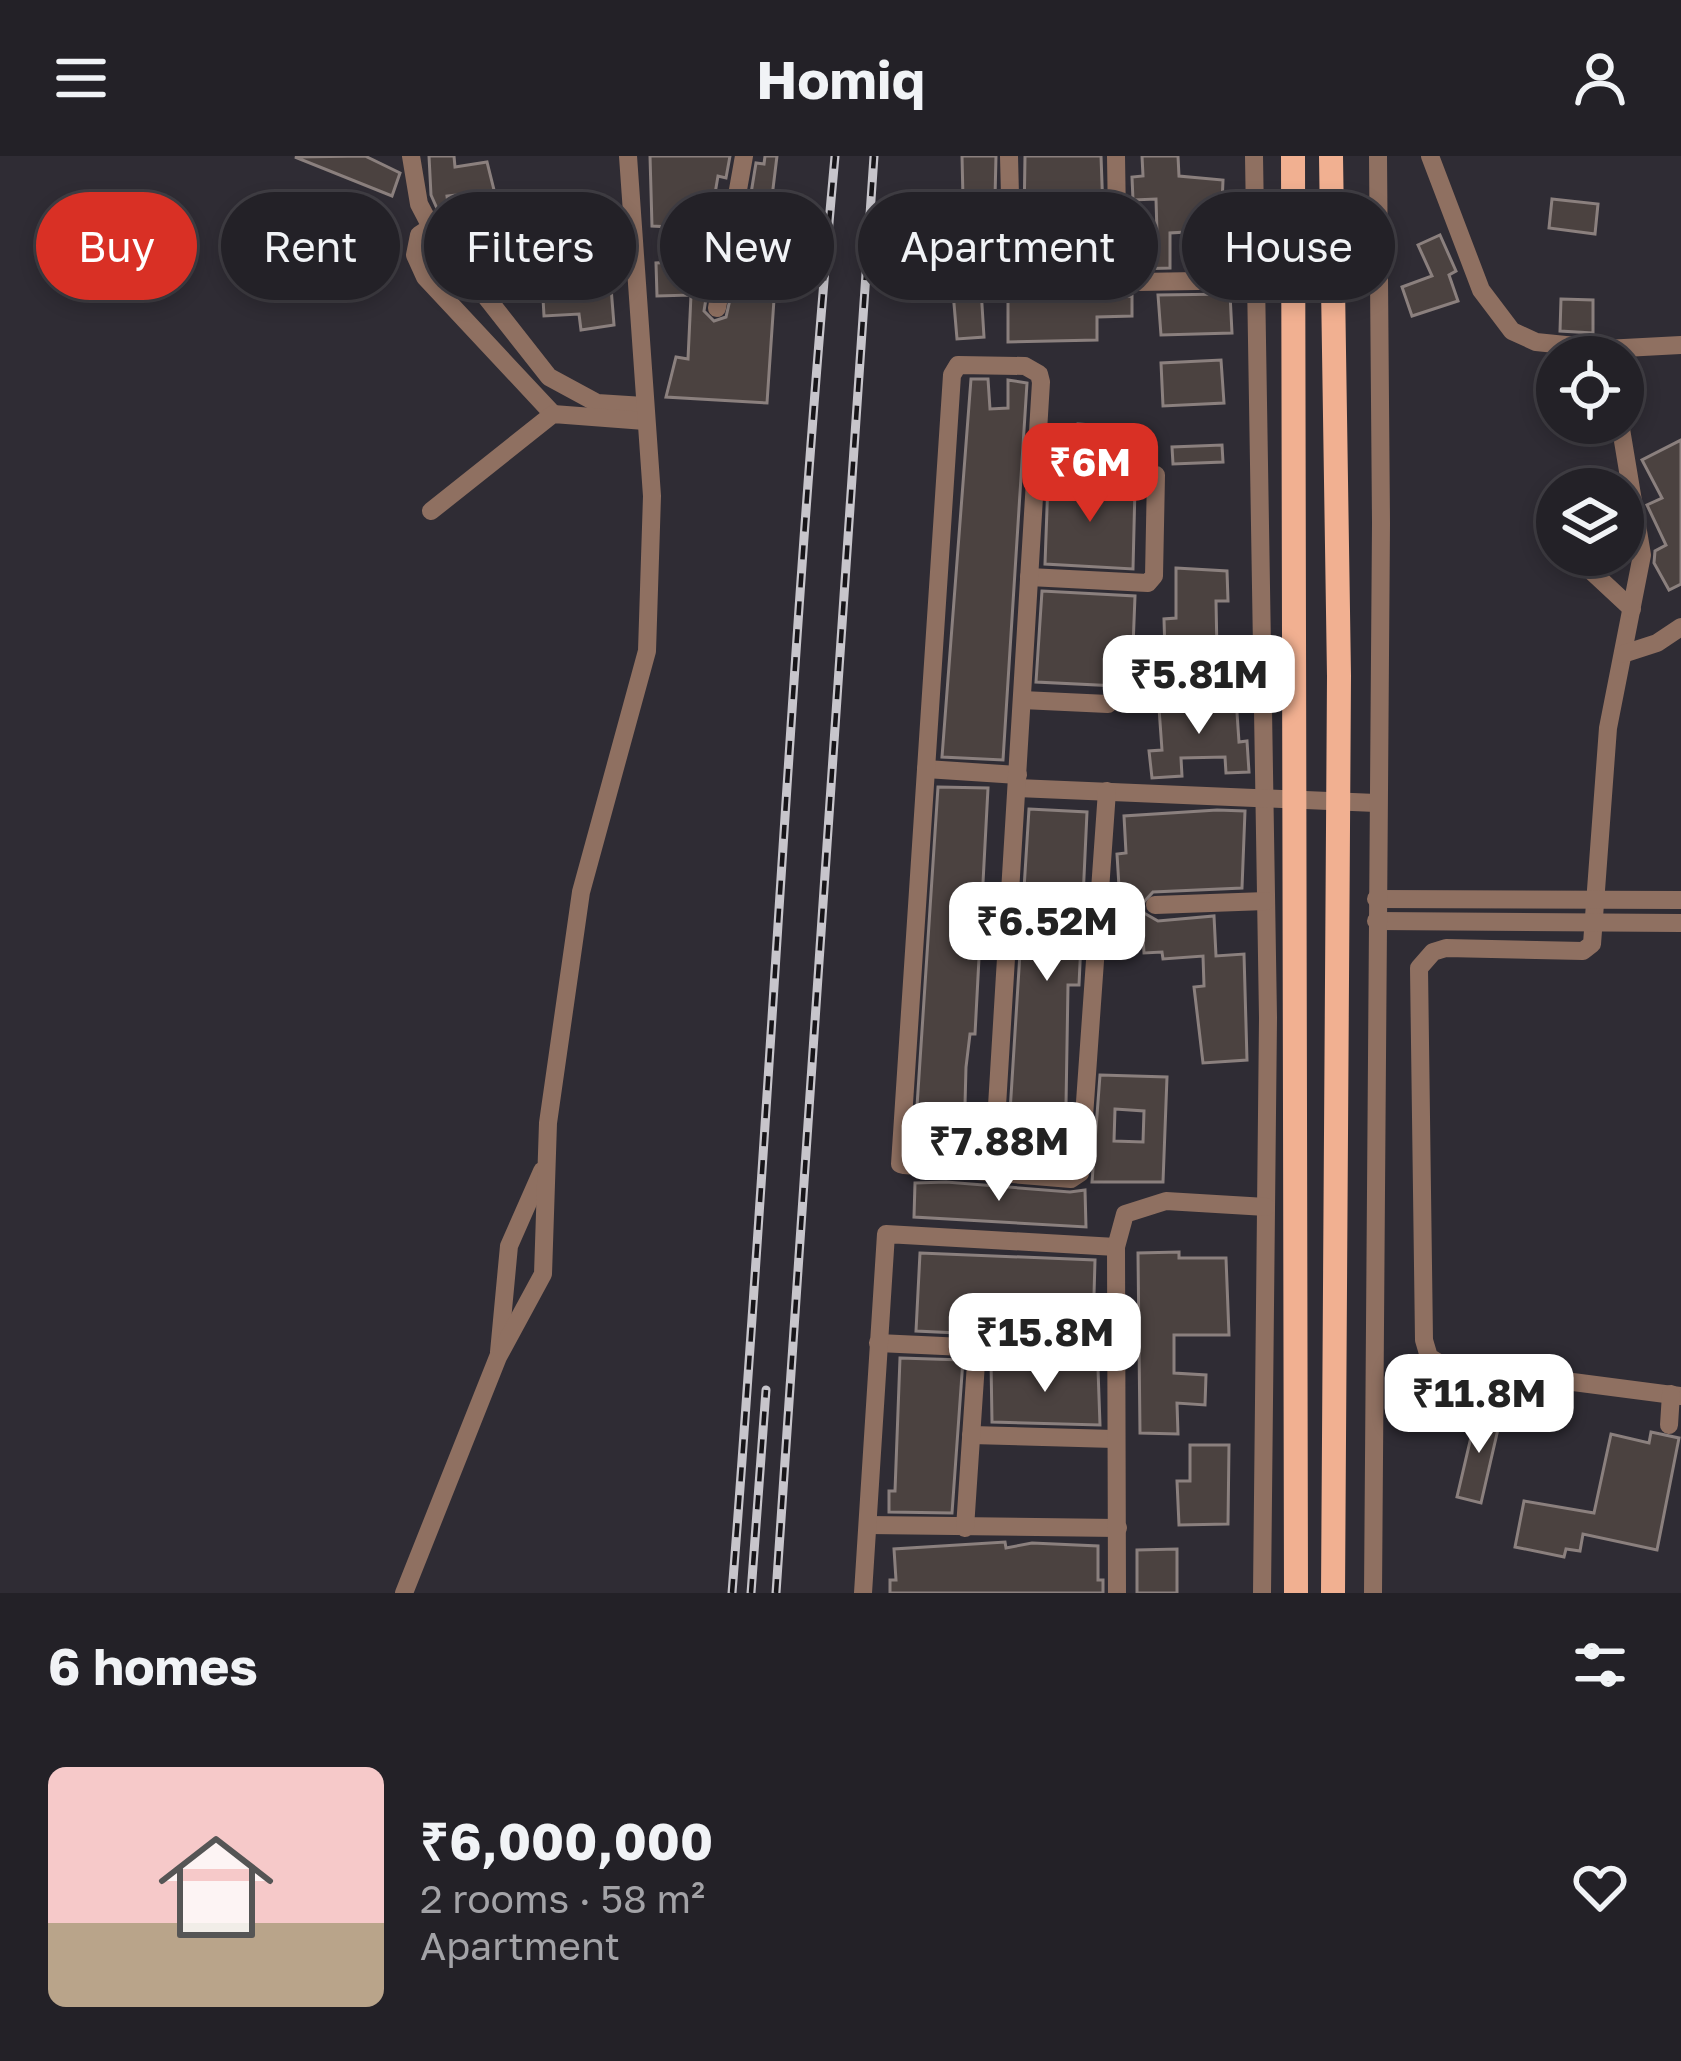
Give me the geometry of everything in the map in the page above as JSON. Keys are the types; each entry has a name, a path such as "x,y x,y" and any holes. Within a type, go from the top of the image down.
{"main road":[{"path":"1293,156 1296,1593"},
{"path":"1331,156 1337,801 1333,1593"}],"street":[{"path":"411,156 424,214"},
{"path":"404,1593 499,1357 543,1274 546,1161 581,892 646,651 652,496 628,156"},
{"path":"717,308 744,156"},
{"path":"1009,156 1010,192"},
{"path":"1116,156 1117,192"},
{"path":"1254,156 1255,192"},
{"path":"1373,1593 1376,803 1382,523 1378,156"},
{"path":"1430,156 1481,290 1500,320 1536,342"},
{"path":"424,232 419,235 416,255 424,275"},
{"path":"446,300 553,414"},
{"path":"488,300 549,377 597,404 644,413"},
{"path":"1257,300 1266,901 1262,1593"},
{"path":"1644,349 1681,345"},
{"path":"993,1172 1039,374 1025,366 964,363 954,368 899,1160 904,1166 1071,1179 1080,1173 1107,791"},
{"path":"431,511 553,414 644,413"},
{"path":"1029,577 1148,583 1154,577 1156,475 1036,466"},
{"path":"1597,576 1632,609"},
{"path":"1632,576 1632,609 1608,728 1590,950 1446,948 1427,957 1417,978 1425,1347 1432,1360 1442,1365 1676,1395 1669,1425"},
{"path":"1623,654 1657,643 1681,627"},
{"path":"1022,700 1108,704"},
{"path":"926,769 1107,791 1376,803"},
{"path":"1376,898 1681,900"},
{"path":"1155,905 1266,901"},
{"path":"1376,921 1681,923"},
{"path":"499,1357 509,1246 546,1161"},
{"path":"1117,1593 1116,1247 1125,1214 1166,1202 1266,1207"},
{"path":"863,1593 886,1234 1116,1247"},
{"path":"878,1343 1115,1354"},
{"path":"965,1528 977,1348"},
{"path":"1496,1404 1504,1373"},
{"path":"971,1435 1114,1439"},
{"path":"868,1525 1118,1528"}],"building":[{"path":"365,156 400,173 393,192 382,192 295,157"},
{"path":"429,156 454,156 455,167 487,162 494,192 431,192"},
{"path":"650,156 730,156 726,178 718,176 715,192 660,192 660,226 652,226"},
{"path":"765,156 777,156 773,192 751,192 756,163 764,164"},
{"path":"962,156 996,156 995,192 963,192"},
{"path":"1025,156 1101,156 1102,192 1024,192"},
{"path":"1142,156 1178,156 1179,176 1223,180 1223,192 1182,192 1182,232 1170,233 1170,268 1158,268 1158,192 1133,192 1132,177 1143,176"},
{"path":"1552,199 1598,204 1595,234 1549,228"},
{"path":"1440,235 1456,271 1449,275 1458,301 1412,316 1402,287 1432,276 1418,245"},
{"path":"656,263 660,263 660,296 657,296"},
{"path":"1158,295 1230,300 1232,333 1161,335"},
{"path":"1561,299 1593,300 1593,333 1560,331"},
{"path":"543,300 612,300 614,325 581,330 579,314 544,316"},
{"path":"691,300 706,300 704,311 714,321 726,317 730,300 774,300 767,403 666,397 676,357 688,359"},
{"path":"954,300 982,300 984,337 957,339"},
{"path":"1008,300 1132,300 1132,316 1097,317 1097,340 1008,342"},
{"path":"1221,360 1224,403 1163,406 1161,363"},
{"path":"971,379 988,379 990,409 1008,408 1008,380 1027,383 1003,760 942,757"},
{"path":"1078,424 1106,426 1104,450 1077,448"},
{"path":"1681,440 1681,584 1669,590 1654,563 1655,551 1666,545 1647,505 1662,498 1642,460"},
{"path":"1222,445 1223,462 1173,464 1172,447"},
{"path":"1048,481 1135,487 1133,569 1045,564"},
{"path":"1176,568 1227,571 1228,601 1216,601 1217,653 1165,654 1164,619 1176,618"},
{"path":"1042,591 1135,596 1133,647 1138,647 1139,700 1121,700 1117,686 1036,682"},
{"path":"1236,698 1239,742 1247,741 1249,772 1226,773 1225,757 1181,758 1182,776 1152,778 1149,751 1162,750 1159,708"},
{"path":"938,787 988,788 975,1034 970,1034 966,1067 965,1105 974,1106 970,1157 914,1152"},
{"path":"1029,809 1087,812 1079,985 1068,985 1065,1165 1007,1160"},
{"path":"1245,811 1242,888 1153,892 1142,904 1144,913 1158,921 1214,916 1216,956 1244,954 1247,1060 1203,1063 1194,987 1204,986 1203,956 1163,959 1162,952 1144,953 1141,902 1120,903 1117,854 1126,853 1124,816"},
{"path":"1100,1075 1167,1077 1163,1182 1092,1182","holes":["1115,1109 1144,1111 1143,1142 1114,1141"]},
{"path":"915,1183 1085,1190 1086,1227 914,1217"},
{"path":"1179,1252 1179,1258 1226,1258 1229,1335 1174,1335 1174,1373 1206,1375 1205,1405 1177,1403 1178,1434 1140,1433 1138,1253"},
{"path":"920,1253 1095,1260 1094,1295 1087,1295 1088,1339 916,1331"},
{"path":"900,1358 963,1360 952,1513 889,1512 889,1491 895,1491"},
{"path":"991,1362 1098,1369 1100,1425 992,1422"},
{"path":"1447,1379 1477,1385 1472,1406 1443,1399"},
{"path":"1479,1403 1490,1416 1501,1416 1481,1503 1457,1497"},
{"path":"1651,1432 1679,1438 1657,1550 1583,1534 1580,1551 1566,1549 1564,1557 1515,1547 1524,1501 1594,1513 1611,1434 1649,1443"},
{"path":"1190,1445 1229,1445 1228,1524 1179,1525 1177,1481 1190,1481"},
{"path":"1005,1542 1006,1548 1032,1543 1098,1546 1103,1593 890,1593 890,1580 896,1580 894,1549"},
{"path":"1177,1549 1177,1593 1137,1593 1137,1550"}],"railway":[{"path":"732,1593 835,156"},
{"path":"776,1593 874,156"},
{"path":"751,1593 766,1390"}]}
